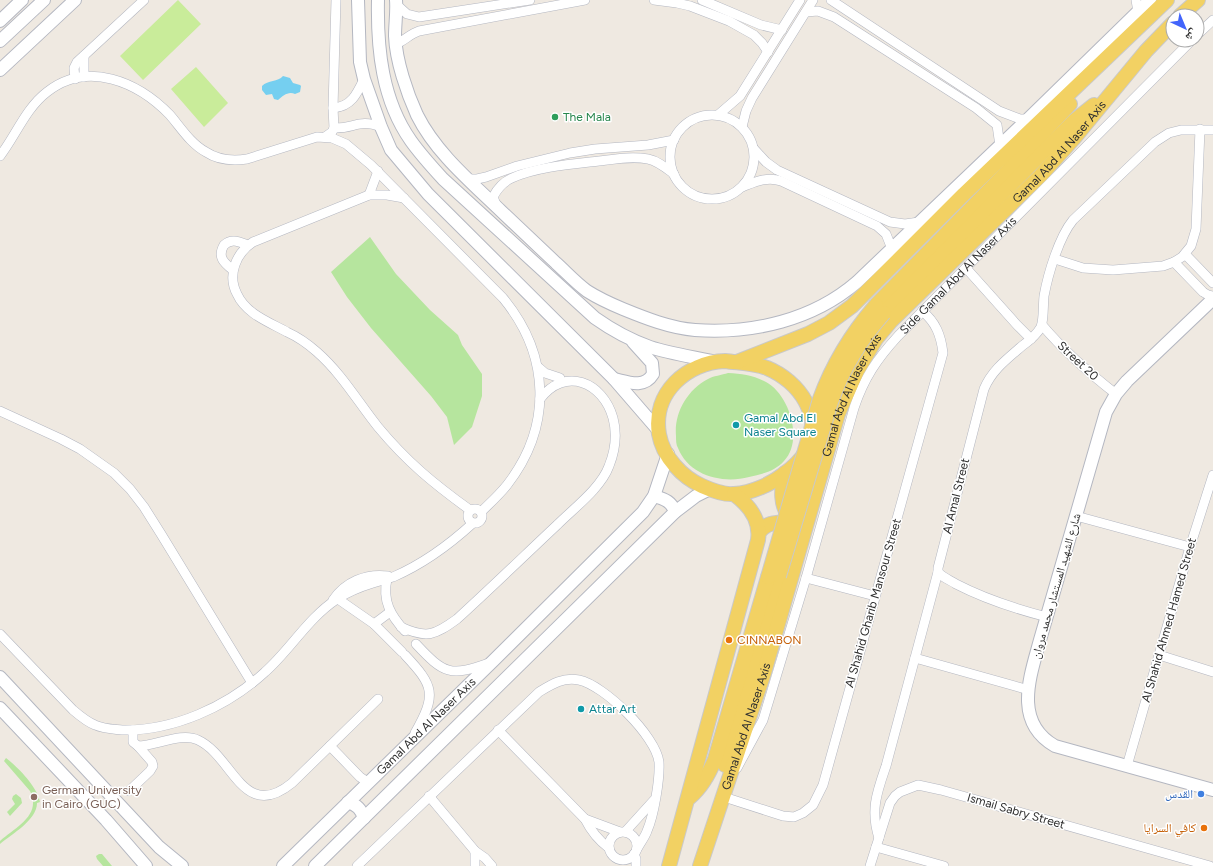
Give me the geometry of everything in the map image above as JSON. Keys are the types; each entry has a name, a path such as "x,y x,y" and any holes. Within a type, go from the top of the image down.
{"main road":[{"path":"0,21 22,0"},
{"path":"0,41 44,0"},
{"path":"0,70 75,0"},
{"path":"358,0 360,62 380,127 391,150 428,194 614,380 659,431"},
{"path":"378,0 378,36 380,56 389,97 399,121 411,141 443,179 595,318 612,330 631,340 651,347 717,362"},
{"path":"397,3 395,35 404,80 418,115 430,136 456,168 587,291 633,313 673,326 694,330 741,328 783,322 821,308 838,297 854,285 919,222 961,190 1032,122 1137,6 1150,0"},
{"path":"737,362 808,334 848,310 961,190 1000,146 1032,122 1091,72 1167,0"},
{"path":"1189,8 1198,0"},
{"name":"Gamal Abd Al Naser Axis","path":"700,866 764,673 836,420 843,400 866,355 891,321 1041,175 1075,137 1146,51 1165,32"},
{"path":"689,798 698,790 704,781 715,759 820,399 834,365 853,334 876,305 1062,114 1091,72"},
{"path":"725,792 722,783 724,769 776,584 831,402 852,354 865,335 884,313 1074,121 1106,98"},
{"path":"531,240 536,265"},
{"name":"شارع الشهيد المستشار محمد مروان","path":"1213,297 1127,381 1116,394 1106,412 1034,664 1028,701 1029,713 1039,734 1048,742 1064,750 1213,790"},
{"path":"614,380 641,384 646,382 653,374 650,359 631,340"},
{"path":"717,362 737,362 766,368 788,381 801,394 808,406 812,419 812,428 811,439 806,451 802,457 785,473 765,486 734,494 710,489 698,484 686,476 676,466 662,444 659,431 659,420 662,405 668,391 682,376 700,365 717,362"},
{"path":"812,428 824,413 843,400"},
{"name":"Gamal Abd Al Naser Axis","path":"283,866 643,512 654,496 668,454"},
{"path":"785,473 782,489 783,506 786,514 802,540"},
{"name":"Gamal Abd Al Naser Axis","path":"315,866 676,512 696,496 710,489"},
{"path":"669,866 689,798 760,531 750,508 734,494"},
{"path":"654,496 667,501 676,512"},
{"path":"760,531 771,524 784,523 796,531 802,540"},
{"path":"0,677 159,847 182,866"},
{"path":"0,708 106,820 146,866"},
{"path":"369,783 378,792 386,796"},
{"path":"348,802 359,808 364,818"},
{"path":"106,820 121,806"}],"street":[{"path":"79,78 84,56 144,0"},
{"path":"325,137 332,132 334,128 333,108 336,0"},
{"path":"397,3 407,14 419,17 530,0"},
{"path":"396,44 416,32 585,0"},
{"path":"654,0 677,3 712,14 754,34 768,52"},
{"path":"702,0 761,25 782,30"},
{"path":"718,115 740,96 800,0"},
{"path":"742,127 752,98 813,0"},
{"path":"831,0 999,111 1032,122"},
{"path":"834,17 832,10 839,6"},
{"path":"806,12 818,11 834,17 976,108 997,125 1000,146"},
{"path":"419,17 419,25 425,30"},
{"path":"1205,28 1213,20"},
{"path":"754,34 760,32 761,25"},
{"name":"Side Gamal Abd Al Naser Axis","path":"725,792 763,720 806,578 859,392 875,362 922,311 1184,48"},
{"path":"0,156 36,102 47,92 60,84 79,78 105,78 132,86 158,104 199,148 206,153 222,159 247,159 310,138 325,137 339,140 360,154 498,293 512,310 528,337 538,367 540,383 539,416 535,431 523,460 507,486 481,512"},
{"path":"333,108 345,106 351,101 364,79"},
{"path":"740,96 744,100 752,98"},
{"path":"992,120 999,117 999,111"},
{"path":"742,187 749,178 754,159 754,149 750,137 742,127 735,121 718,115 707,115 687,123 680,130 674,140 670,157 671,166 674,174 683,186 690,192 699,196 708,198 727,196 742,187 776,174 890,222 905,224 919,222"},
{"path":"334,128 345,128 365,122 380,127"},
{"path":"1042,325 1047,282 1065,232 1073,220 1155,142 1169,133 1181,130 1213,130"},
{"path":"1055,259 1083,268 1113,270 1154,267 1174,262 1185,254 1193,240 1196,229 1200,130"},
{"path":"468,179 477,179 517,166 570,153 595,149 648,146 674,140"},
{"path":"648,146 653,151 648,159"},
{"path":"754,149 776,174 823,200 868,221 883,230 892,249"},
{"path":"497,207 494,197 496,190 511,178 573,163 619,158 648,159 660,164 674,174"},
{"path":"369,195 378,171"},
{"path":"495,174 496,180 501,185"},
{"path":"329,605 361,587 390,578 406,571 435,554 473,523 478,523 483,516 478,509 470,510 436,485 411,463 377,426 346,382 325,359 302,340 256,315 245,306 237,295 234,287 233,270 238,256 248,245 259,239 369,195 387,194 405,198"},
{"path":"883,230 889,227 890,222"},
{"path":"233,270 221,259 220,254 224,245 232,241 237,241 248,245"},
{"path":"1185,254 1213,283"},
{"path":"1174,262 1203,292 1213,297"},
{"path":"966,268 1031,339"},
{"name":"Al Shahid Gharib Mansour Street","path":"725,792 783,816 794,817 803,813 813,805 824,781 943,353 940,335 937,328 929,316 922,311"},
{"name":"Al Amal Street","path":"878,842 874,806 876,797 886,766 938,572 984,389 988,379 995,370 1031,339 1042,325"},
{"name":"Street 20","path":"1042,325 1069,354 1116,394"},
{"path":"538,367 545,373 560,378 561,382"},
{"path":"401,627 415,633 423,634 438,632 446,627 498,581 590,494 609,467 613,453 615,426 609,407 603,398 590,386 575,381 561,382 550,388 540,399"},
{"path":"0,411 80,449 114,473 130,489 144,507 161,534 252,683"},
{"name":"Al Shahid Ahmed Hamed Street","path":"1127,766 1190,547 1213,475"},
{"path":"470,510 468,519 473,523"},
{"path":"1076,516 1190,547"},
{"path":"938,572 945,578 979,595 1047,617"},
{"path":"0,634 73,710 84,719 96,726 110,729 132,730 176,722 192,717 224,702 252,683 278,660 303,631 329,605 340,590 348,584 358,579 370,576 381,575 390,578"},
{"path":"390,578 385,596 390,612 417,645 441,668 452,671 463,671 493,661"},
{"path":"806,578 875,596"},
{"path":"338,599 374,624 406,656 424,677 430,693 427,710 411,741"},
{"path":"374,624 390,612"},
{"path":"406,656 417,645"},
{"path":"1159,655 1213,672"},
{"path":"915,658 1029,690"},
{"path":"357,866 498,730 539,692 564,679 579,680 593,685 628,714 646,734 653,745 659,761 659,775 652,815 647,831 636,852 625,860 615,858 590,828 585,819 498,730"},
{"path":"138,746 189,737 198,740 211,750 246,788 254,794 264,796 275,795 284,790 378,699"},
{"path":"129,791 150,771 153,766 152,762 133,742 132,730"},
{"path":"330,746 360,777 369,783"},
{"name":"Ismail Sabry Street","path":"870,866 890,803 900,792 918,785 941,790 1210,866"},
{"path":"429,796 475,851 485,858 492,866"},
{"path":"614,866 609,842 611,838 615,834 623,832 655,799"},
{"path":"585,819 631,834 637,843 636,866"},
{"path":"878,842 944,866"},
{"path":"475,851 475,866"}],"green space":[{"path":"178,0 201,24 143,80 120,56"},
{"path":"196,67 228,103 204,127 171,89"},
{"path":"370,237 396,274 430,310 458,335 462,345 482,374 482,396 472,427 454,445 447,417 431,396 371,328 347,297 331,272"},
{"path":"728,373 747,375 766,382 781,396 787,407 793,430 793,441 790,452 784,461 768,472 739,479 708,476 690,465 683,458 677,447 677,419 683,403 694,389 708,379"},
{"path":"6,758 22,772 32,784 36,790 40,802 37,803 33,815 28,821 0,844 0,841 26,820 33,807 33,799 30,791 4,761"},
{"path":"16,794 21,798 22,803 10,816 7,812 15,804 12,799"},
{"path":"102,854 112,866 103,866 96,856"}],"water":[{"path":"283,76 290,78 293,83 300,85 300,92 288,94 278,100 274,99 272,94 266,95 262,90 262,86"}],"place":[{"name":"The Mala","path":"555,117"},
{"name":"Gamal Abd El Naser Square","path":"736,425"},
{"name":"CINNABON","path":"729,640"},
{"name":"Attar Art","path":"581,709"},
{"name":"القدس","path":"1201,794"},
{"name":"German University in Cairo (GUC)","path":"34,797"},
{"name":"كافي السرايا","path":"1204,828"}]}
